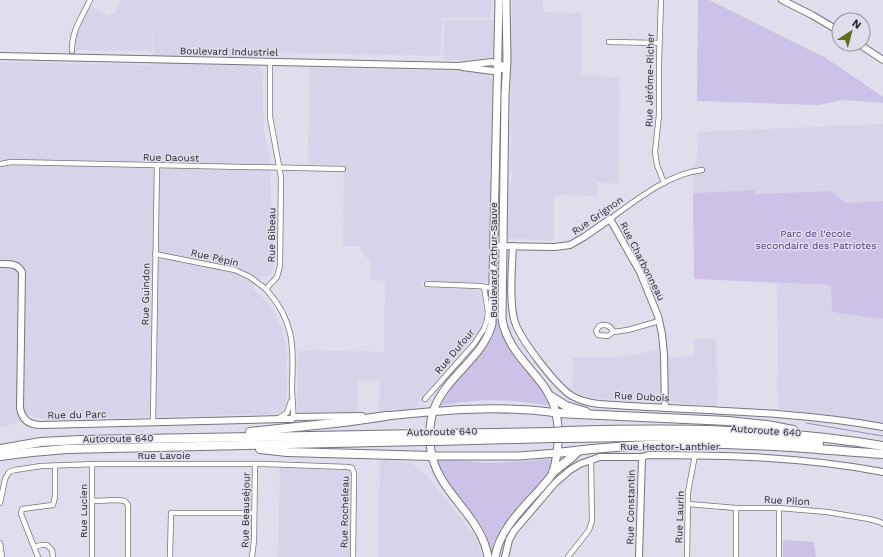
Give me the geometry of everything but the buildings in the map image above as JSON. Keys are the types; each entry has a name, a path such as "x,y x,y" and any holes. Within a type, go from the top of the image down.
{"highway":[{"path":"550,396 570,407 596,415"},
{"path":"557,413 746,422 836,439"},
{"path":"217,441 266,430 338,423 386,416"},
{"name":"Autoroute 640","path":"566,435 709,430 782,434 836,439 883,446"},
{"name":"Autoroute 640","path":"0,449 57,441 217,441 566,435 736,437 808,443 883,454"},
{"path":"217,441 287,452 432,456"},
{"name":"Autoroute 640","path":"0,456 60,449 217,441"},
{"path":"557,453 654,445 721,444 883,454"},
{"path":"553,472 578,451"}],"main road":[{"name":"Boulevard Arthur-Sauvé","path":"488,557 480,532 441,479 434,465 430,430 433,411 445,389 480,348 488,335 493,321 499,0"},
{"name":"Boulevard Arthur-Sauvé","path":"496,557 498,545 509,526 553,472 560,433 557,413 550,396 510,343 504,328 501,308 507,68 506,0"},
{"path":"386,416 433,411 497,409 557,413"},
{"path":"432,456 518,456 557,453"}],"street":[{"path":"72,51 72,39 90,0"},
{"name":"Rue Jérôme-Richer","path":"661,0 659,43 659,115 655,152 657,165 664,183"},
{"path":"782,0 831,26"},
{"path":"788,0 831,24"},
{"path":"609,42 659,43"},
{"path":"871,49 883,57"},
{"path":"871,52 883,60"},
{"name":"Boulevard Industriel","path":"0,56 458,66 490,62 507,68"},
{"name":"Rue Bibeau","path":"266,289 277,278 279,272 281,177 270,117 270,62"},
{"name":"Boulevard Industriel","path":"458,66 475,69 498,66"},
{"name":"Rue Daoust","path":"0,164 11,162 343,169"},
{"name":"Rue Guindon","path":"153,422 157,165"},
{"name":"Rue Grignon","path":"494,246 555,247 570,245 584,237 646,193 664,183 702,170"},
{"name":"Rue Charbonneau","path":"610,219 642,277 660,321 664,355 665,408"},
{"name":"Rue Dubois","path":"513,246 512,306 515,324 528,346 562,387 574,397 589,403 783,414 883,427"},
{"name":"Rue Pépin","path":"155,254 235,270 250,277 266,289"},
{"name":"Rue du Parc","path":"0,264 16,266 21,270 22,274 20,408 25,420 32,424 275,420 291,419 293,417 386,416"},
{"path":"427,284 494,288"},
{"name":"Rue Dufour","path":"425,399 474,344 484,329 488,316 484,287"},
{"path":"266,289 282,310 291,335 293,350 293,417"},
{"path":"613,332 628,330 660,321"},
{"path":"275,420 284,416 288,412 292,398"},
{"name":"Rue Hector-Lanthier","path":"505,557 512,534 555,483 570,470 591,460 607,457 642,457 648,455 744,456 791,459 883,472"},
{"name":"Rue Laurin","path":"687,557 688,492 695,455"},
{"name":"Rue Constantin","path":"639,557 642,457"},
{"path":"568,557 589,530 592,521 591,460"},
{"name":"Rue Lavoie","path":"0,503 5,479 9,472 19,469 92,464 255,464 352,468"},
{"name":"Rue Lucien","path":"92,464 92,557"},
{"name":"Rue Beauséjour","path":"252,557 254,540 255,464"},
{"path":"38,557 21,514 22,509 52,505 55,497 55,466"},
{"name":"Rue Rocheleau","path":"352,468 354,473 352,557"},
{"path":"92,501 118,500 125,501 128,505 128,557"},
{"name":"Rue Pilon","path":"688,504 736,508 780,508 827,512 869,519 883,524"},
{"path":"736,508 736,557"},
{"path":"779,557 780,508"},
{"path":"170,557 171,513 254,513"},
{"path":"0,543 2,557"},
{"path":"35,547 47,545 52,550 53,557"}],"shaded area":[{"path":"121,0 491,0 491,17 442,18 440,56 258,52 258,68 262,70 264,130 270,158 273,269 271,274 266,277 262,276 253,288 269,304 282,328 286,344 287,388 286,408 284,411 275,414 41,419 30,415 14,424 0,427 0,62 154,65 153,25 152,51 76,50 76,37 90,6 110,16 111,14 114,15"},
{"path":"512,0 543,0 543,12 582,13 582,75 618,77 620,92 618,184 597,182 597,196 554,195 554,241 508,238 509,183 511,181 512,172 510,171"},
{"path":"445,20 495,20 495,55 493,57 462,60 443,60"},
{"path":"310,68 460,71 489,74 492,78 494,90 493,166 490,170 489,179 492,182 491,237 489,239 489,250 491,253 490,279 486,283 422,281 421,287 478,290 480,292 484,311 483,322 480,331 422,397 414,410 379,413 380,383 383,381 357,380 357,414 301,414 297,411 298,351 384,352 385,281 371,280 371,264 359,246 343,246 344,165 308,164"},
{"path":"883,124 883,201 846,203 831,191 755,194 754,190 693,193 692,168 698,159 697,132"},
{"path":"777,283 831,285 832,312 883,319 883,423 821,414 778,410"},
{"path":"694,339 716,339 717,407 671,402 594,398 582,395 572,389 573,358 610,358 657,350 660,358 694,356"},
{"path":"380,459 395,460 413,464 427,476 474,535 482,557 378,557"},
{"path":"280,467 350,471 350,557 278,557"}],"green space":[{"path":"698,0 709,0 826,58 883,97 883,103 844,100 818,105 697,101"},
{"name":"Parc de l'école secondaire des Patriotes","path":"755,190 755,194 831,191 846,203 883,201 883,319 832,312 831,285 694,279 693,193"},
{"path":"496,321 498,321 508,346 537,384 551,406 496,400 470,401 442,405 442,402 453,387 477,360 491,340 495,331"},
{"path":"554,458 547,474 501,529 496,538 492,555 488,539 482,527 443,476 438,459 490,463"},
{"path":"783,540 814,542 816,557 783,557"}],"waterway":[{"path":"806,423 883,436"}]}
